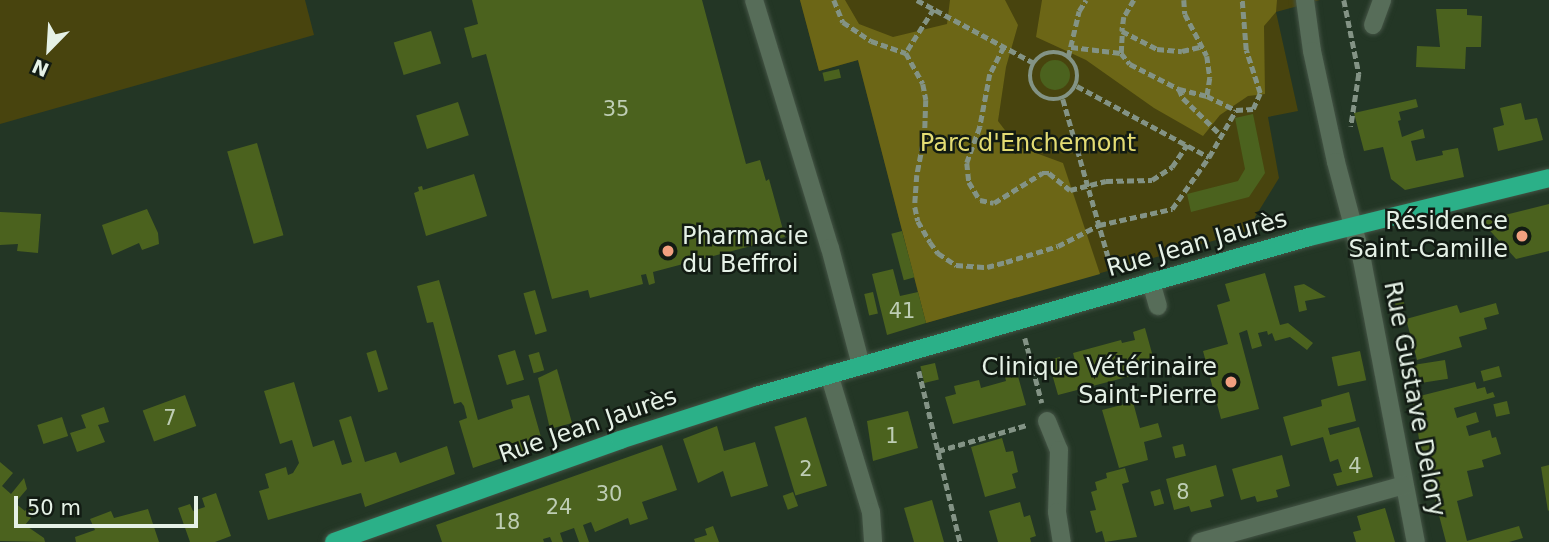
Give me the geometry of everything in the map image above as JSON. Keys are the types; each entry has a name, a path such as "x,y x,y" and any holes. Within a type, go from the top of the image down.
{"main road":[{"name":"Rue Jean Jaurès","path":"334,542 663,426 829,374 1352,226 1549,178"}],"street":[{"path":"754,0 830,248 861,365"},
{"name":"Rue Gustave Delory","path":"1305,0 1312,51 1362,260 1416,542"},
{"path":"1373,24 1382,0"},
{"path":"1151,282 1158,306"},
{"path":"829,374 871,512 873,542"},
{"path":"1046,419 1059,450 1057,512 1062,542"},
{"path":"1200,542 1404,485"}],"path":[{"path":"834,0 843,22 871,41 906,53 923,84 926,100 925,134 917,175 915,207 918,221 938,253 956,265 986,267 1058,246 1099,225 1172,209 1209,157 1236,110"},
{"path":"917,0 1034,63"},
{"path":"1068,57 1079,11 1086,0"},
{"path":"1184,0 1185,14 1207,57 1210,78 1207,96"},
{"path":"1124,1 1133,3 1124,17 1122,32 1121,53 1129,64 1179,89 1207,96 1236,110 1253,109 1260,93 1246,50 1242,0"},
{"path":"1344,0 1359,74 1350,131"},
{"path":"906,53 934,9"},
{"path":"1122,32 1157,49 1182,51 1200,47"},
{"path":"1003,47 990,74 980,127 967,163 969,182 975,195 985,203 994,203 1042,173 1049,173 1070,190 1106,181 1152,180 1163,176 1187,145"},
{"path":"1071,47 1121,53"},
{"path":"1049,51 1063,52 1068,57 1079,73 1077,86 1063,99 1050,100 1037,94 1031,82 1030,69 1038,57 1049,51"},
{"path":"1077,86 1209,157"},
{"path":"1179,89 1184,98 1221,135"},
{"path":"1063,99 1118,291"},
{"path":"938,451 1046,419 1025,343 1026,318"},
{"path":"908,352 918,368 960,542"}],"green space":[{"path":"0,0 305,0 314,35 0,124"},
{"name":"Parc d'Enchemont","path":"800,0 1320,0 1276,12 1298,111 1268,117 1279,178 1255,217 1258,228 926,323 858,60 819,71"}],"shaded area":[{"path":"800,0 845,0 859,24 893,37 947,24 950,0 1005,0 1018,25 1006,67 998,121 1017,146 1063,163 1100,274 926,323 858,60 819,71"},
{"path":"1042,0 1277,0 1276,12 1264,26 1265,94 1248,96 1220,115 1203,136 1154,108 1086,60 1036,37"}],"building":[{"path":"472,0 702,0 746,164 760,160 766,181 769,179 785,237 653,272 655,283 649,285 646,274 641,275 643,284 590,298 588,290 552,299 486,54 472,58 464,28 478,24"},
{"path":"1436,9 1467,9 1467,15 1482,16 1481,47 1466,47 1465,69 1416,67 1417,46 1440,47"},
{"path":"431,31 441,64 404,75 394,42"},
{"path":"1055,60 1061,61 1069,69 1069,81 1061,89 1055,90 1049,89 1041,81 1040,75 1041,69 1049,61"},
{"path":"839,69 841,78 824,82 822,73"},
{"path":"1416,99 1418,107 1399,112 1401,120 1398,121 1402,137 1423,129 1425,138 1411,141 1416,161 1443,155 1442,151 1458,148 1464,177 1405,190 1391,179 1383,147 1364,151 1354,113"},
{"path":"458,102 469,135 427,149 416,116"},
{"path":"1521,103 1525,120 1537,118 1543,140 1498,151 1493,128 1504,125 1500,108"},
{"path":"1253,114 1265,173 1249,197 1191,212 1187,194 1238,181 1245,169 1235,118"},
{"path":"257,143 283,235 254,244 227,152"},
{"path":"474,174 487,216 426,236 414,193 419,191 418,187 422,186 423,190"},
{"name":"Résidence Saint-Camille","path":"1549,204 1549,251 1516,259 1481,221"},
{"path":"147,209 158,233 159,244 142,250 139,243 112,255 102,225"},
{"path":"0,212 41,214 38,253 17,251 18,244 0,245"},
{"path":"902,231 914,277 904,280 891,234"},
{"path":"893,269 900,296 918,292 926,323 887,335 872,274"},
{"path":"1265,273 1280,325 1288,323 1313,343 1307,350 1290,337 1275,341 1272,333 1268,335 1267,331 1258,333 1262,346 1252,349 1247,330 1239,333 1259,409 1221,419 1203,351 1228,344 1217,305 1230,301 1225,284"},
{"path":"439,280 478,420 513,408 511,400 529,395 543,444 473,468 459,421 467,418 464,406 461,402 454,404 433,322 427,323 417,286"},
{"path":"1304,284 1326,297 1305,301 1307,310 1299,312 1294,286"},
{"path":"535,290 547,331 535,335 523,293"},
{"path":"873,292 878,313 869,315 864,294"},
{"path":"1402,293 1405,307 1396,309 1393,295"},
{"path":"1496,303 1499,314 1484,318 1487,329 1459,337 1462,347 1417,360 1406,319 1457,305 1460,313"},
{"path":"1145,328 1155,364 1130,371 1131,376 1058,395 1048,360 1060,357 1062,365 1075,361 1073,353 1121,340 1122,343 1135,340 1133,332"},
{"path":"376,350 388,389 378,392 366,353"},
{"path":"515,350 524,380 507,385 498,355"},
{"path":"1360,351 1366,380 1338,386 1332,357"},
{"path":"539,352 544,370 534,373 528,355"},
{"path":"1445,360 1448,379 1409,385 1406,366"},
{"path":"935,363 939,380 924,383 920,366"},
{"path":"1499,366 1502,377 1483,382 1481,371"},
{"path":"557,369 572,423 550,429 538,378"},
{"path":"1016,369 1026,405 953,424 945,397 956,394 954,386 979,380 981,388 1006,381 1004,373"},
{"path":"294,382 313,447 334,440 342,465 352,462 339,420 351,416 365,462 396,452 400,463 447,446 455,474 365,507 361,493 268,520 259,491 269,488 265,474 286,467 288,475 293,473 299,463 292,440 280,444 264,391"},
{"path":"1475,382 1477,389 1485,387 1487,394 1493,392 1495,397 1454,408 1457,418 1476,412 1479,422 1466,426 1469,436 1490,430 1492,438 1496,437 1501,454 1482,460 1484,467 1467,471 1473,496 1457,501 1467,541 1519,526 1523,538 1509,542 1446,542 1419,439 1412,398"},
{"path":"1349,392 1356,421 1328,428 1330,435 1359,427 1373,477 1337,486 1333,474 1342,472 1338,459 1330,462 1323,437 1291,446 1283,417 1322,406 1321,400"},
{"path":"185,395 196,426 154,441 143,410"},
{"path":"1507,401 1510,414 1496,417 1493,404"},
{"path":"1133,402 1140,428 1158,423 1162,437 1144,442 1148,460 1119,468 1102,410"},
{"path":"104,407 109,422 98,425 105,442 77,452 70,433 86,428 81,415"},
{"path":"908,411 918,448 873,461 867,421"},
{"path":"62,417 68,436 43,444 37,425"},
{"path":"806,417 827,486 795,496 774,427"},
{"path":"717,426 724,451 755,442 768,486 731,497 723,471 698,483 683,439"},
{"path":"1002,438 1006,452 1013,451 1018,472 1012,474 1016,488 985,497 971,447"},
{"path":"1183,444 1186,456 1175,458 1172,447"},
{"path":"662,445 677,490 642,502 648,519 630,525 628,518 595,532 591,522 583,525 589,542 579,542 574,528 560,533 563,542 552,542 550,537 543,539 544,542 442,542 436,525"},
{"path":"1282,455 1290,486 1276,490 1278,497 1257,502 1255,496 1241,500 1232,469"},
{"path":"0,462 13,473 2,486 11,494 24,478 27,489 15,503 25,511 31,503 34,514 25,525 44,538 45,542 0,541"},
{"path":"1216,465 1224,496 1210,500 1212,507 1191,512 1189,506 1174,510 1166,479"},
{"path":"1549,465 1549,510 1548,511 1541,467"},
{"path":"1125,468 1129,482 1122,484 1137,537 1105,542 1102,531 1096,533 1090,511 1096,510 1091,492 1097,490 1095,482 1107,478 1106,473"},
{"path":"1160,489 1164,503 1155,506 1150,492"},
{"path":"793,492 798,506 788,510 783,496"},
{"path":"216,493 231,536 215,542 190,542 178,508 190,504 193,511 205,507 202,498"},
{"path":"932,500 944,542 914,542 904,508"},
{"path":"1020,502 1024,517 1030,515 1036,536 1030,538 1031,542 998,542 989,511"},
{"path":"1385,508 1395,542 1356,542 1353,532 1361,530 1357,516"},
{"path":"148,509 159,542 76,542 75,537 95,530 90,519 111,511 114,518"},
{"path":"713,526 719,542 695,542 694,539 707,535 705,529"}],"place":[{"name":"Résidence Saint-Camille","path":"1522,236"},
{"name":"Pharmacie du Beffroi","path":"668,251"},
{"name":"Clinique Vétérinaire Saint-Pierre","path":"1231,382"}]}
